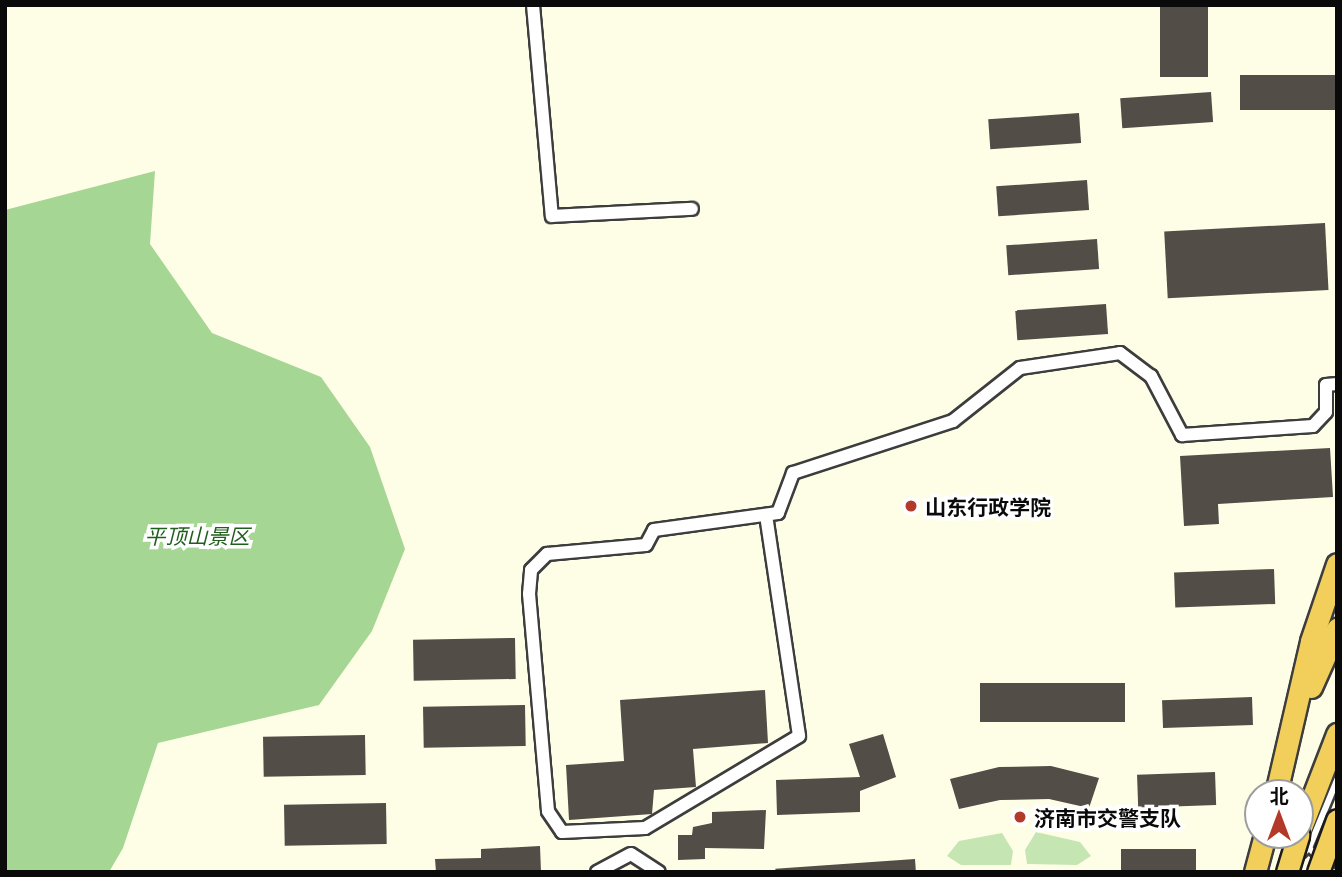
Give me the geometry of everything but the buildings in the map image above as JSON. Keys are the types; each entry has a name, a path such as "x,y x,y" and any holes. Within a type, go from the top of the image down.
{"highway":[{"path":"1280,779 1296,721 1311,641 1337,564"},
{"path":"1296,721 1337,629"},
{"path":"1296,721 1337,663"},
{"path":"1314,804 1337,734"},
{"path":"1318,872 1337,820"},
{"path":"1255,872 1261,849"},
{"path":"1287,872 1298,849"}],"street":[{"path":"533,5 552,216 692,209"},
{"path":"766,515 799,736 645,828 562,832 548,811 531,570 547,554 646,545 654,530 778,513 793,473 953,421 1020,368 1120,353 1151,376 1182,435 1313,426 1326,412 1326,385 1337,384"},
{"path":"597,872 631,854 659,872"}],"lane":[{"path":"1314,819 1337,780"},
{"path":"1282,872 1296,849"},
{"path":"1313,849 1333,872"}],"green space":[{"name":"平顶山景区","path":"155,171 150,244 212,333 321,377 370,447 405,549 372,631 319,705 158,743 123,848 109,872 5,872 5,210"},
{"path":"1036,832 1080,842 1091,856 1077,865 1027,864 1025,850"},
{"path":"1002,833 1013,851 1011,865 961,865 947,856 959,841"}],"place":[{"name":"山东行政学院","path":"911,506"},
{"name":"济南市交警支队","path":"1020,817"}]}
